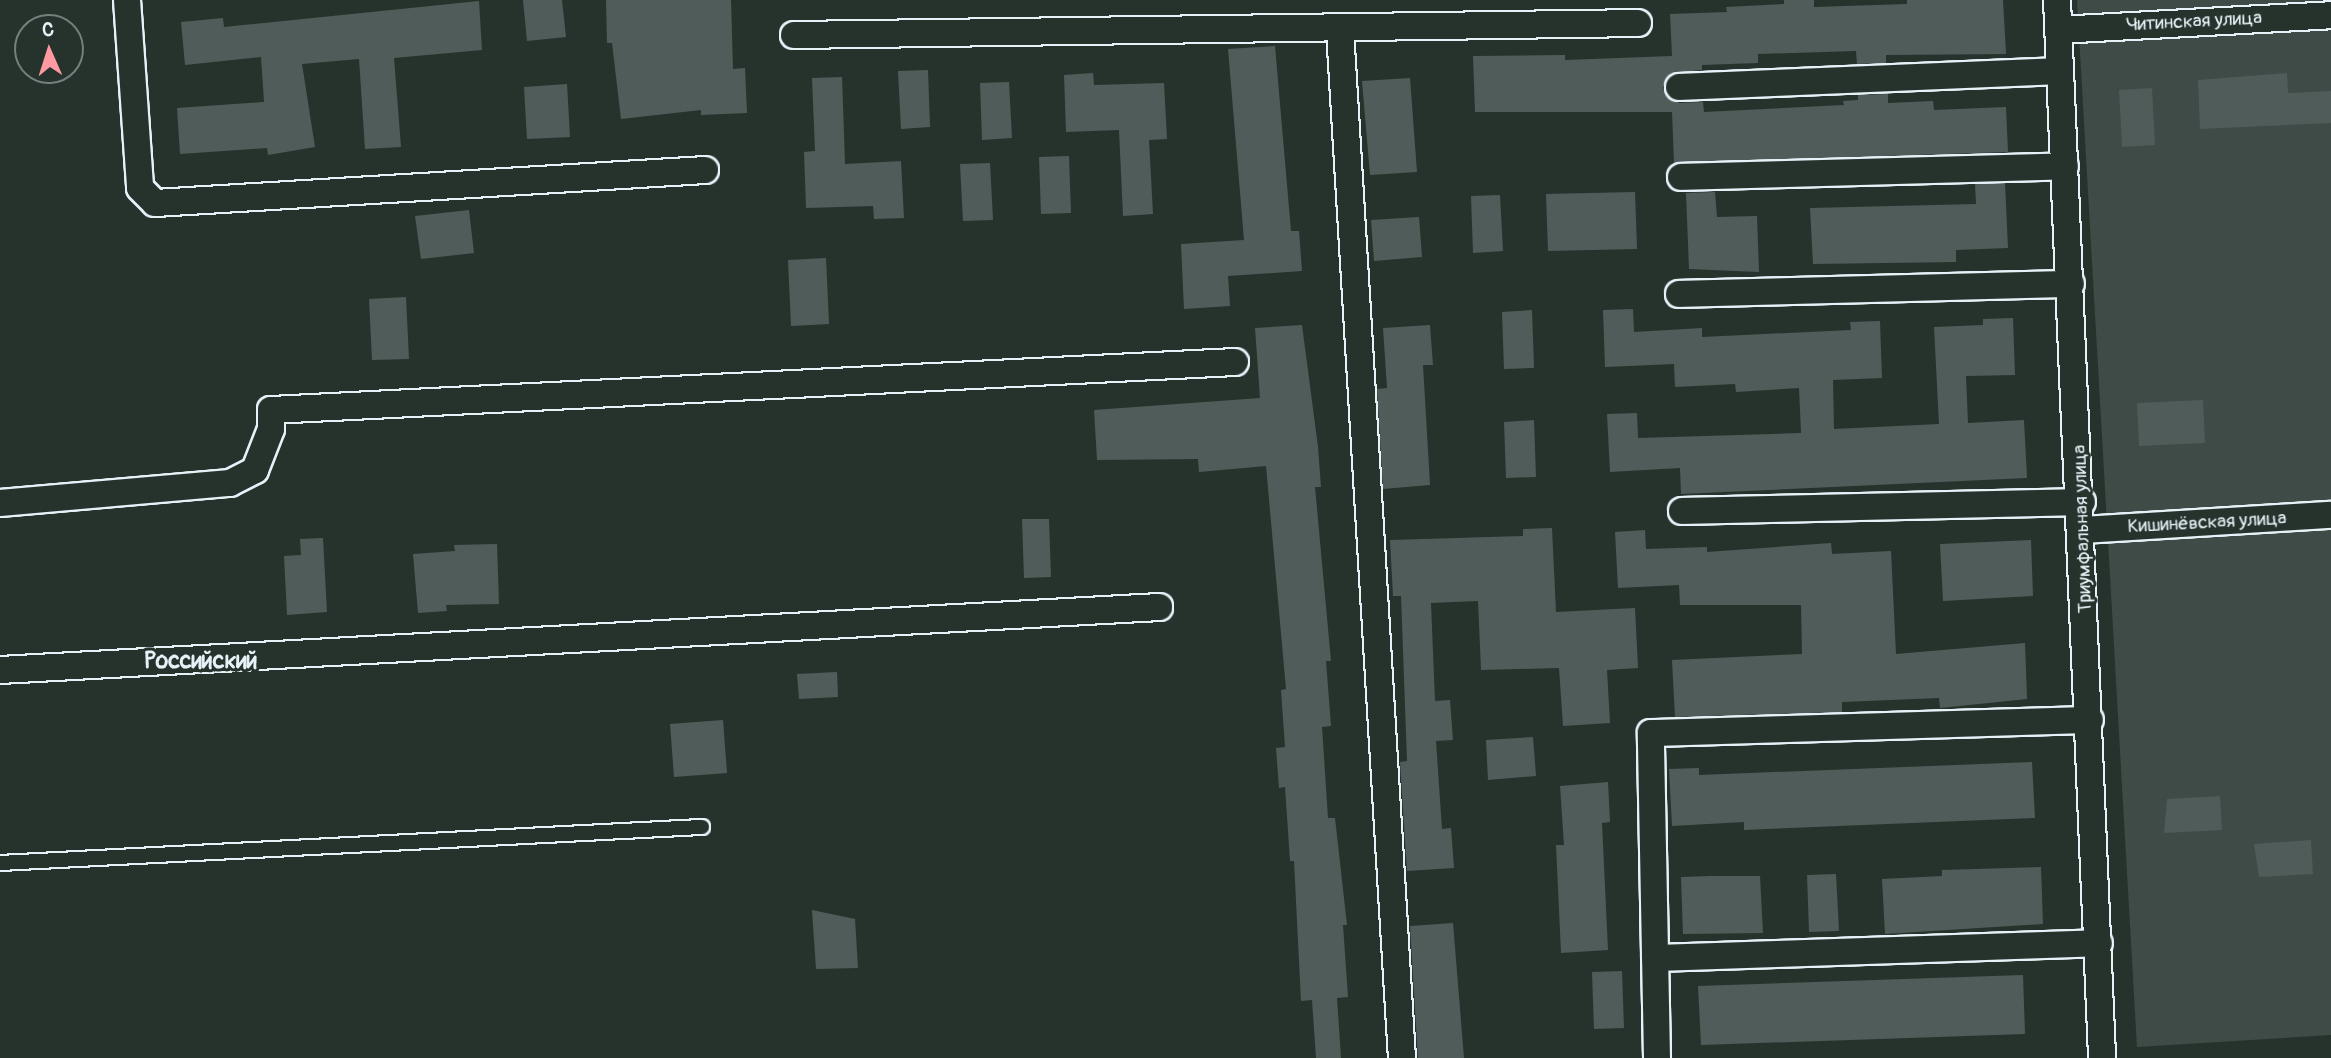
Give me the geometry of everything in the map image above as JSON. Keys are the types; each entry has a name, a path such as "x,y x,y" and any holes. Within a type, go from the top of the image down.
{"street":[{"path":"127,0 140,188 155,203 705,170"},
{"name":"Триумфальная улица","path":"2057,0 2082,502 2102,1058"},
{"name":"Читинская улица","path":"2058,30 2331,15"},
{"path":"794,35 1340,30 1638,23"},
{"path":"1340,30 1402,1058"},
{"path":"1679,87 2060,71"},
{"path":"1681,177 2065,166"},
{"path":"1679,294 2071,284"},
{"path":"0,503 230,483 255,470 271,429 271,410 1235,362"},
{"path":"1682,511 2082,502"},
{"name":"Кишинёвская улица","path":"2083,530 2331,515"},
{"path":"0,670 1159,607"},
{"path":"1657,1058 1651,733 2090,719"},
{"path":"1656,958 2099,943"}],"lane":[{"path":"0,863 702,827"}],"shaded area":[{"path":"2077,0 2331,0 2331,1035 2137,1047"}],"building":[{"path":"523,0 562,0 566,37 527,41"},
{"path":"606,0 731,0 733,69 745,68 747,113 701,115 701,110 621,119 612,43 607,43"},
{"path":"1784,0 1814,0 1814,7 1907,4 1907,0 2003,0 2006,54 1886,55 1886,63 1857,64 1856,51 1758,54 1758,63 1702,65 1702,70 1671,73 1663,87 1666,96 1679,103 1703,102 1704,112 1844,105 1843,101 1858,100 1858,95 1888,94 1888,103 1933,101 1934,110 2006,107 2008,152 1674,163 1672,112 1475,112 1473,56 1565,55 1565,60 1672,56 1670,14 1727,12 1726,7 1784,4"},
{"path":"479,1 482,50 394,58 401,147 365,149 359,59 302,64 315,147 268,155 267,148 180,154 177,108 264,102 261,57 185,65 181,22 223,18 224,27"},
{"path":"1275,46 1291,231 1299,231 1302,271 1228,276 1230,306 1184,309 1181,244 1244,240 1228,49"},
{"path":"928,70 930,127 901,129 898,71"},
{"path":"1093,73 1094,85 1164,83 1167,139 1149,140 1153,214 1123,216 1119,130 1066,132 1064,75"},
{"path":"2287,73 2288,93 2331,91 2331,123 2200,129 2198,80"},
{"path":"842,77 845,164 901,161 904,218 874,219 873,206 806,208 804,152 815,151 812,78"},
{"path":"1410,78 1417,172 1370,175 1362,81"},
{"path":"1009,82 1012,138 982,140 980,83"},
{"path":"567,84 570,137 527,139 524,87"},
{"path":"2152,88 2155,145 2122,147 2119,90"},
{"path":"1069,156 1071,213 1041,214 1039,157"},
{"path":"990,163 993,220 963,221 960,164"},
{"path":"2005,183 2008,248 1956,250 1956,262 1813,264 1810,208 1976,204 1975,184"},
{"path":"1635,192 1637,249 1548,251 1546,194"},
{"path":"1715,192 1717,217 1757,216 1759,272 1689,269 1686,193"},
{"path":"1500,195 1503,251 1473,253 1471,196"},
{"path":"469,210 474,253 421,259 415,216"},
{"path":"1419,217 1422,257 1374,261 1371,220"},
{"path":"826,258 829,324 791,326 788,260"},
{"path":"406,297 409,359 372,360 369,299"},
{"path":"1633,309 1634,332 1702,328 1702,337 1851,330 1850,322 1880,321 1882,378 1833,380 1834,429 1939,424 1934,327 1983,325 1983,319 2013,318 2015,375 1966,376 1968,423 2024,420 2027,478 1681,494 1680,468 1610,472 1607,414 1637,413 1638,438 1801,433 1799,388 1736,392 1735,384 1675,387 1674,364 1605,367 1603,310"},
{"path":"1532,310 1534,368 1504,369 1502,312"},
{"path":"1302,325 1318,447 1321,487 1315,487 1331,661 1326,661 1331,726 1322,727 1328,818 1335,818 1347,925 1343,925 1348,997 1337,998 1341,1058 1316,1058 1312,1000 1301,1001 1294,861 1290,861 1285,787 1279,788 1276,748 1285,747 1281,690 1286,689 1266,466 1199,472 1198,459 1097,460 1094,410 1260,398 1255,328"},
{"path":"1430,325 1433,365 1423,365 1430,485 1383,489 1377,389 1387,388 1383,328"},
{"path":"2203,400 2205,443 2139,446 2137,403"},
{"path":"1534,420 1536,477 1506,478 1504,422"},
{"path":"1022,519 1049,519 1051,577 1024,578"},
{"path":"1552,528 1556,612 1635,608 1638,668 1607,670 1610,723 1563,726 1559,668 1481,670 1478,601 1431,603 1435,701 1450,700 1453,740 1436,741 1442,829 1451,828 1454,868 1407,871 1400,762 1407,761 1401,596 1393,596 1390,540 1523,536 1523,529"},
{"path":"1645,530 1646,549 1707,547 1707,552 1831,543 1832,554 1891,551 1896,654 2025,643 2027,699 1940,708 1939,698 1842,702 1842,712 1675,717 1672,660 1802,654 1801,605 1680,605 1679,585 1618,588 1615,532"},
{"path":"323,538 327,612 287,615 284,556 301,555 300,539"},
{"path":"2031,540 2033,596 1943,601 1940,544"},
{"path":"497,544 499,604 446,605 447,611 418,613 413,554 455,551 454,545"},
{"path":"837,672 838,697 799,699 797,674"},
{"path":"723,720 727,773 674,777 670,724"},
{"path":"1533,737 1536,776 1488,780 1486,740"},
{"path":"2032,762 2035,818 1744,830 1744,822 1672,826 1669,769 1699,768 1699,775"},
{"path":"1608,782 1610,822 1602,823 1608,950 1561,953 1556,845 1564,845 1560,786"},
{"path":"2220,796 2222,830 2164,833 2167,799"},
{"path":"2311,840 2313,874 2259,877 2254,844"},
{"path":"2041,867 2043,924 1885,934 1882,879 1942,876 1942,870"},
{"path":"1836,874 1839,931 1809,932 1807,875"},
{"path":"1760,876 1763,933 1683,934 1681,877"},
{"path":"812,910 855,919 858,968 816,969"},
{"path":"1453,923 1464,1058 1418,1058 1410,926"},
{"path":"1622,971 1624,1028 1594,1029 1592,972"},
{"path":"2023,975 2025,1034 1701,1045 1698,986"}],"district":[{"name":"Российский","path":"201,661"}]}
